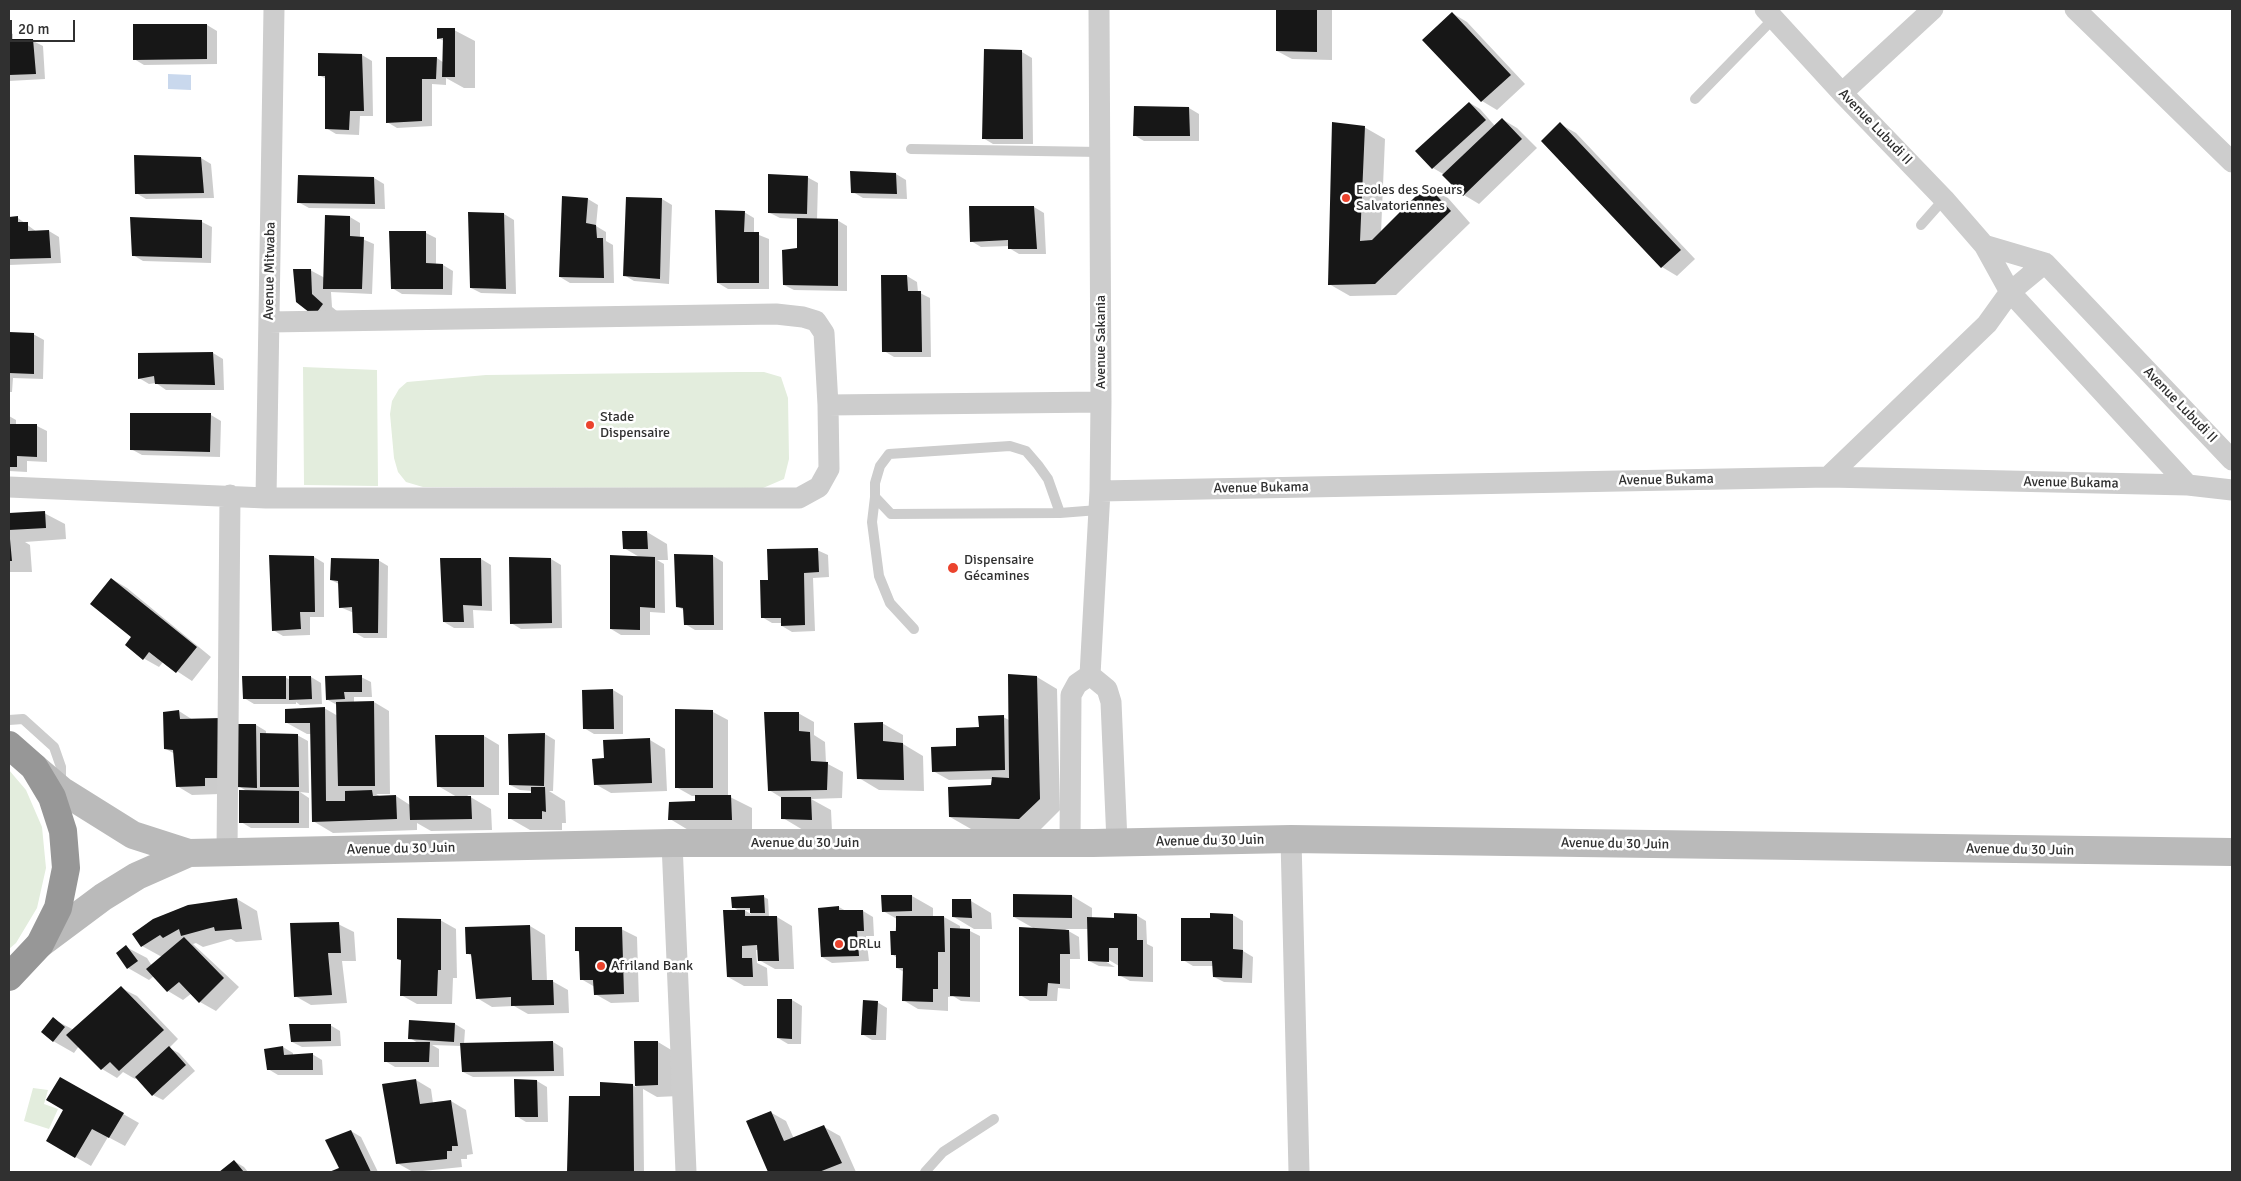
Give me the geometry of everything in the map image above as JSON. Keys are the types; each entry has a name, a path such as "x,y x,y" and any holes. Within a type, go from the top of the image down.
{"highway":[{"path":"9,745 34,766 52,797 63,831 66,868 58,908 40,944 11,972"}],"street":[{"name":"Avenue Mitwaba","path":"266,498 274,9"},
{"name":"Avenue Sakania","path":"1090,674 1099,500 1101,402 1099,9"},
{"path":"1842,93 1933,9"},
{"path":"2075,9 2232,162"},
{"name":"Avenue Lubudi II","path":"1769,13 1842,93 1944,199 1984,245 2010,292 2188,485"},
{"path":"1984,245 2045,263"},
{"path":"1828,477 1987,324 2010,292 2045,263"},
{"name":"Avenue Lubudi II","path":"2045,263 2232,460"},
{"path":"9,487 266,498 799,498 819,487 829,469 824,333 816,321 803,317 761,314 269,322"},
{"path":"828,404 1101,402"},
{"name":"Avenue Bukama","path":"1099,500 1828,477 2188,485 2232,490"},
{"path":"227,852 230,495"},
{"path":"1070,843 1071,695 1077,684 1090,674 1107,689 1111,702 1117,842"},
{"path":"34,766 61,790 134,835 189,853"},
{"path":"1291,839 1299,1172"},
{"name":"Avenue du 30 Juin","path":"189,853 672,843 1070,843 1291,839 2232,852"},
{"path":"672,843 686,1172"},
{"path":"40,944 110,893 137,876 189,853"}],"lane":[{"path":"1696,98 1769,13"},
{"path":"911,149 1100,152"},
{"path":"1921,225 1944,199"},
{"path":"914,628 890,603 879,576 872,522 875,483 880,466 889,454 1010,446 1026,451 1048,480 1060,513"},
{"path":"875,497 891,514 904,515 1060,513 1099,500"},
{"path":"9,720 23,720 54,747 61,767 61,790"},
{"path":"925,1172 943,1152 994,1118"}],"green space":[{"path":"303,367 377,370 378,486 304,485"},
{"name":"Stade Dispensaire","path":"764,372 781,377 788,398 789,459 784,479 763,488 423,487 406,482 398,472 394,458 390,414 392,401 399,389 407,382 486,375"},
{"path":"9,770 26,790 42,827 46,868 37,908 16,943 9,949"},
{"path":"33,1088 48,1090 44,1104 58,1109 49,1129 24,1121"}],"water":[{"path":"168,74 191,75 191,90 168,89"}],"building":[{"path":"1276,9 1317,9 1317,52 1276,51"},
{"path":"1452,12 1511,75 1481,102 1422,40"},
{"path":"133,24 207,24 207,59 133,60"},
{"path":"437,28 455,28 455,77 442,77 443,38 437,39"},
{"path":"9,39 33,39 36,74 9,75"},
{"path":"984,49 1022,50 1023,139 982,139"},
{"path":"318,53 362,54 364,111 350,111 349,130 325,129 325,76 318,76"},
{"path":"386,57 437,57 436,79 422,79 422,121 386,123"},
{"name":"Ecoles des Soeurs Salvatoriennes","path":"1469,102 1486,120 1432,169 1415,151"},
{"path":"1134,106 1189,107 1190,136 1133,136"},
{"name":"Ecoles des Soeurs Salvatoriennes","path":"1502,118 1522,139 1463,196 1442,175"},
{"name":"Ecoles des Soeurs Salvatoriennes","path":"1332,122 1365,126 1360,241 1372,240 1427,185 1451,211 1375,284 1328,285"},
{"path":"1560,122 1681,250 1661,268 1541,141"},
{"path":"134,155 201,157 204,193 135,194"},
{"path":"850,171 896,173 897,194 851,193"},
{"path":"768,174 808,176 807,214 768,213"},
{"path":"298,175 374,177 375,204 297,203"},
{"path":"562,196 588,198 586,223 596,225 597,238 603,238 604,278 559,277"},
{"path":"626,197 662,198 660,279 623,276"},
{"path":"969,206 1034,206 1037,249 1008,249 1008,240 970,242"},
{"path":"715,210 745,211 744,232 759,232 759,283 717,283"},
{"path":"468,212 504,213 506,289 470,288"},
{"path":"325,215 350,216 350,236 364,237 362,289 323,289"},
{"path":"18,216 18,222 28,222 28,231 49,230 51,258 9,259 9,217"},
{"path":"130,217 202,220 202,258 132,256"},
{"path":"797,218 838,219 838,286 783,285 782,250 797,248"},
{"path":"389,231 426,231 426,263 443,264 443,289 391,289"},
{"path":"293,269 311,269 312,294 323,304 314,316 296,302"},
{"path":"881,275 907,275 908,291 921,291 922,352 882,352"},
{"path":"9,332 34,333 34,374 9,373"},
{"path":"213,352 215,385 155,384 154,376 138,379 138,353"},
{"path":"130,413 211,413 210,452 130,450"},
{"path":"9,424 37,424 37,457 17,456 17,467 9,467"},
{"path":"45,511 46,528 9,530 9,513"},
{"path":"622,531 647,531 648,549 623,549"},
{"path":"10,539 12,561 9,561"},
{"path":"818,548 819,572 804,573 805,625 781,626 781,618 761,618 760,580 768,580 767,549"},
{"path":"674,554 713,555 714,625 684,625 683,608 676,607"},
{"path":"269,555 314,556 315,612 300,612 301,629 272,631"},
{"path":"610,555 655,557 655,608 640,607 640,630 610,629"},
{"path":"509,557 551,558 552,623 510,624"},
{"path":"331,558 379,559 378,633 353,633 352,607 339,608 338,581 330,580"},
{"path":"440,558 481,558 482,606 463,605 464,622 443,622"},
{"path":"111,578 197,647 176,673 149,652 143,660 125,645 131,637 90,604"},
{"path":"1008,674 1037,676 1040,799 1019,819 949,817 948,787 991,785 992,777 1009,778"},
{"path":"362,675 362,692 344,692 345,699 326,700 325,676"},
{"path":"242,676 286,676 286,699 243,699"},
{"path":"289,676 311,676 312,699 289,700"},
{"path":"613,689 614,729 583,729 582,690"},
{"path":"374,701 375,786 338,786 336,702"},
{"path":"325,707 326,801 345,801 345,791 372,790 373,796 396,795 397,819 312,822 310,723 285,723 285,709"},
{"path":"675,709 713,710 713,788 675,788"},
{"path":"179,710 180,719 221,718 224,778 205,778 205,786 176,787 173,750 164,749 163,712"},
{"path":"764,712 799,712 799,731 810,732 811,761 828,762 827,790 768,791"},
{"path":"1004,715 1005,770 932,772 931,747 956,746 956,728 979,727 978,716"},
{"path":"883,722 883,741 903,743 904,780 857,779 854,723"},
{"path":"237,724 256,724 257,788 237,787"},
{"path":"260,733 298,734 299,787 260,787"},
{"path":"545,733 544,786 509,785 508,734"},
{"path":"435,735 484,735 484,787 437,787"},
{"path":"650,738 652,783 594,785 592,759 604,758 603,740"},
{"path":"531,787 545,787 546,812 542,811 542,819 508,819 508,793 531,793"},
{"path":"239,790 299,791 299,823 239,823"},
{"path":"695,795 731,795 732,820 668,820 669,802 695,801"},
{"path":"409,796 471,796 472,819 410,820"},
{"path":"781,797 811,797 812,820 781,819"},
{"path":"1013,894 1072,895 1072,918 1013,917"},
{"path":"764,895 765,913 750,913 750,908 732,908 731,897"},
{"path":"881,895 912,895 912,911 882,912"},
{"path":"237,898 242,929 215,931 214,927 181,936 179,929 163,938 160,935 141,947 132,934 153,919 188,905"},
{"path":"952,899 971,899 972,918 952,917"},
{"name":"DRLu","path":"839,906 839,910 863,910 864,931 857,931 859,956 821,957 818,908"},
{"path":"723,910 745,910 745,916 777,916 779,961 758,961 757,945 742,946 742,958 752,958 753,977 727,977"},
{"path":"1114,913 1137,914 1137,940 1143,940 1143,977 1118,976 1118,948 1109,948 1109,962 1088,961 1087,917 1114,918"},
{"path":"1210,913 1233,914 1233,949 1243,950 1242,978 1213,977 1212,961 1181,961 1181,918 1210,918"},
{"path":"896,916 944,916 945,952 938,952 938,989 933,989 933,1002 902,1001 903,968 896,968 896,955 891,955 890,931 896,931"},
{"path":"397,918 441,919 441,970 438,970 437,996 400,996 401,960 397,959"},
{"path":"339,922 341,953 328,953 332,995 294,997 290,923"},
{"path":"530,925 532,980 553,980 554,1005 511,1006 511,997 476,999 471,954 466,954 465,927"},
{"name":"Afriland Bank","path":"575,927 622,927 624,994 594,995 593,980 580,980 579,951 575,951"},
{"path":"1019,927 1069,930 1070,954 1060,954 1060,984 1048,983 1047,996 1019,996"},
{"path":"950,928 970,929 970,997 950,996"},
{"path":"184,937 224,978 199,1003 179,982 167,992 146,969"},
{"path":"126,945 138,961 127,969 116,953"},
{"path":"121,986 164,1030 119,1071 110,1062 101,1070 66,1035"},
{"path":"777,999 792,999 792,1039 777,1038"},
{"path":"863,1000 878,1001 876,1035 861,1035"},
{"path":"53,1017 65,1027 53,1042 41,1032"},
{"path":"409,1020 455,1023 454,1042 408,1039"},
{"path":"289,1024 331,1024 331,1041 291,1042"},
{"path":"553,1041 554,1071 462,1072 460,1043"},
{"path":"634,1041 658,1041 658,1085 635,1086"},
{"path":"384,1042 430,1042 429,1062 384,1062"},
{"path":"169,1046 186,1065 152,1096 135,1077"},
{"path":"283,1046 284,1055 313,1053 313,1070 267,1070 264,1049"},
{"path":"60,1077 124,1113 109,1138 92,1129 75,1158 46,1141 63,1110 46,1100"},
{"path":"416,1079 420,1104 451,1100 458,1146 452,1146 452,1151 447,1151 447,1159 396,1164 382,1084"},
{"path":"514,1079 537,1080 538,1117 515,1117"},
{"path":"600,1082 633,1084 634,1172 567,1172 569,1096 600,1096"},
{"path":"771,1111 784,1141 824,1125 842,1163 819,1172 768,1172 746,1121"},
{"path":"351,1130 371,1172 329,1172 339,1168 325,1140"},
{"path":"234,1160 244,1172 219,1172"}],"place":[{"name":"Ecoles des Soeurs Salvatoriennes","path":"1346,198"},
{"name":"Stade Dispensaire","path":"590,425"},
{"name":"Dispensaire Gécamines","path":"953,568"},
{"name":"DRLu","path":"839,944"},
{"name":"Afriland Bank","path":"601,966"}]}
